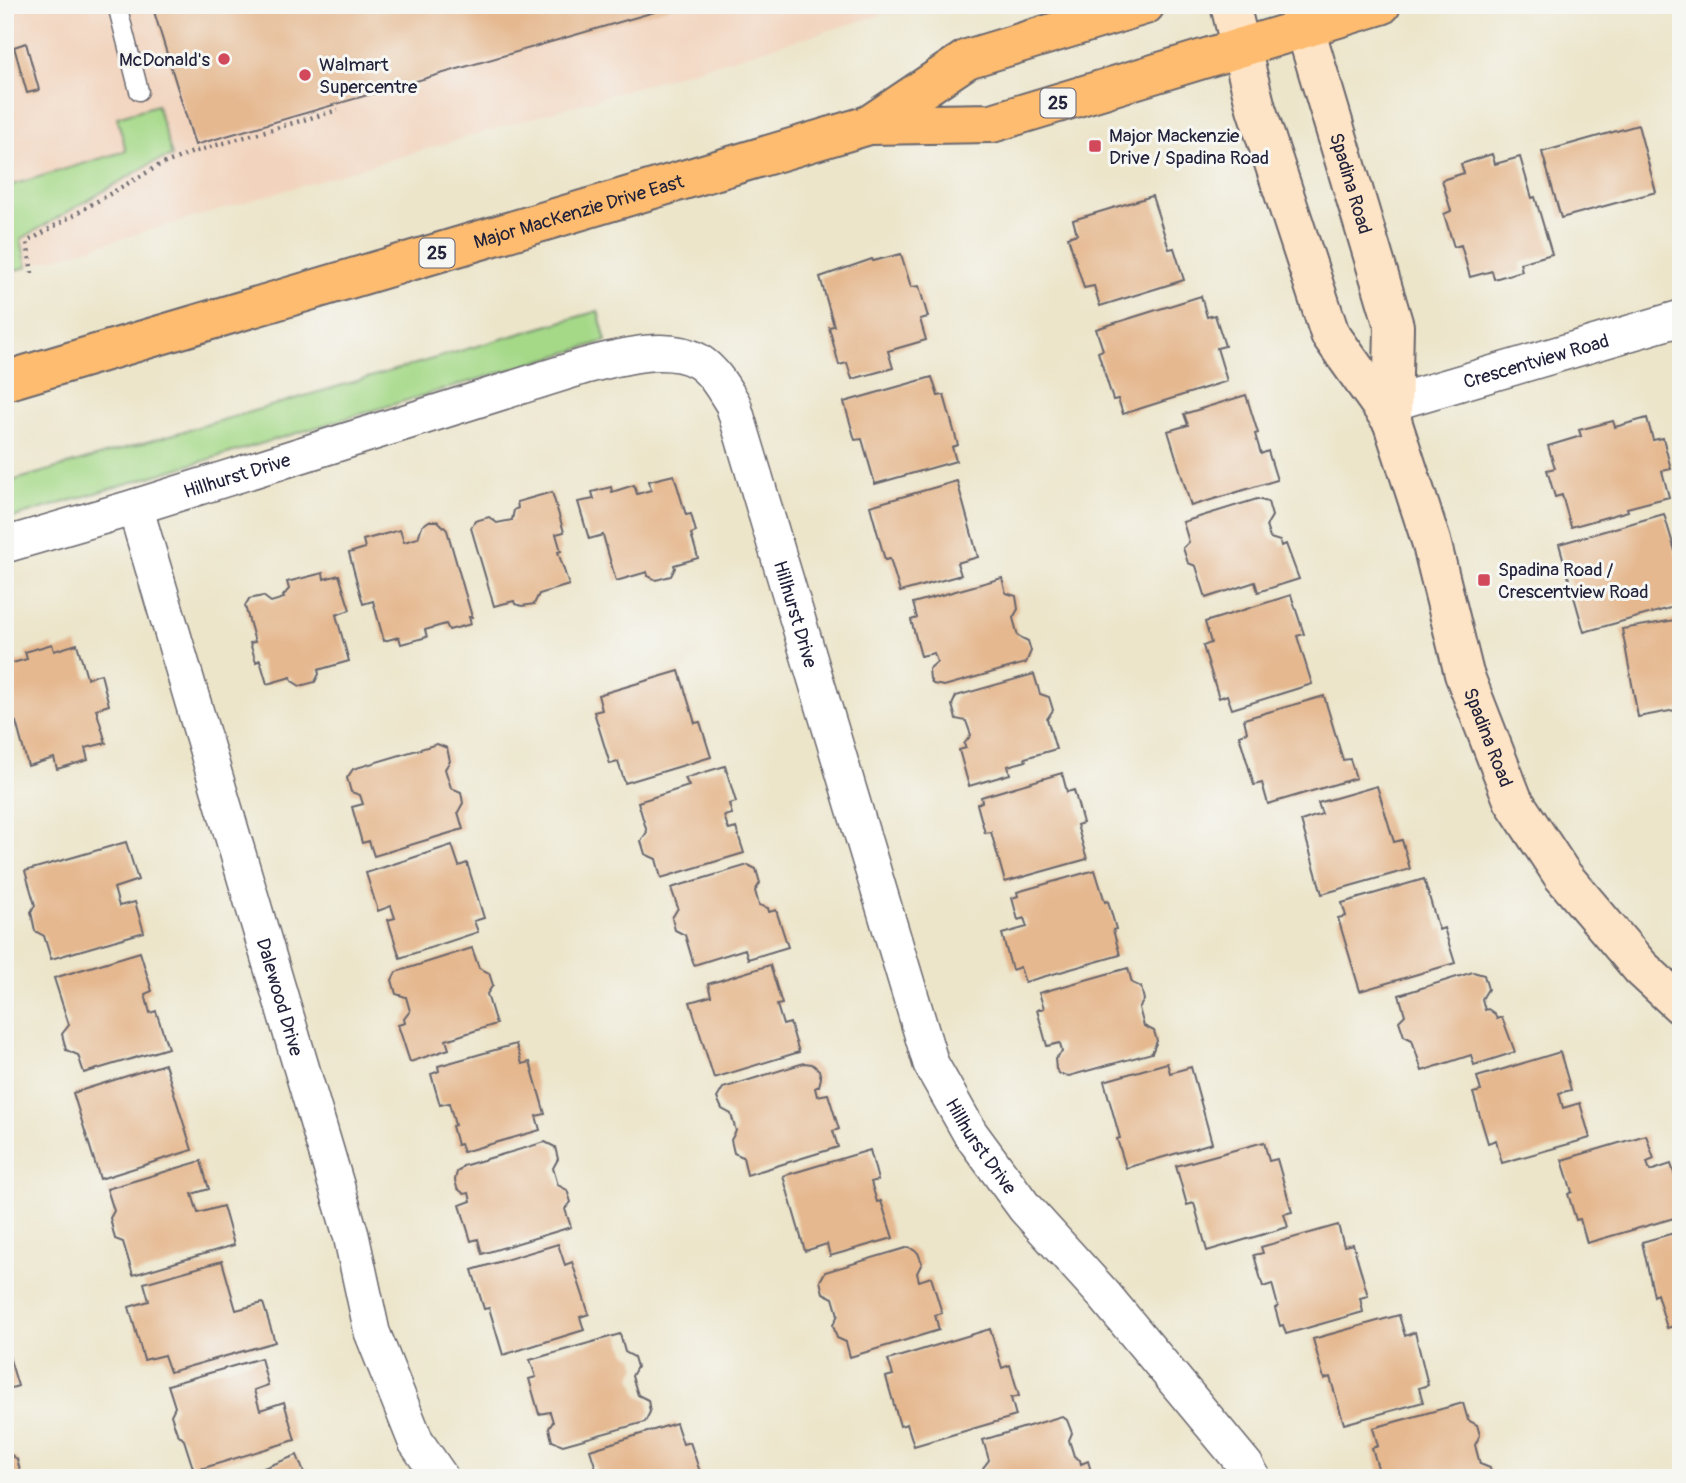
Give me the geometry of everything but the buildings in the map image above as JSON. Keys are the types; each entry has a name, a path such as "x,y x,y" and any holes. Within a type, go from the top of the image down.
{"main road":[{"name":"Major MacKenzie Drive East","path":"869,125 967,59 1145,5"},
{"name":"Major MacKenzie Drive East","path":"5,381 869,125 992,123 1241,47 1301,17 1381,5"}],"street":[{"name":"Spadina Road","path":"1230,5 1256,108 1330,334 1392,412"},
{"name":"Spadina Road","path":"1301,17 1394,326 1392,412 1431,541 1464,674 1513,800 1563,876 1641,968 1681,1005"},
{"name":"Crescentview Road","path":"1392,412 1681,318"},
{"name":"Hillhurst Drive","path":"5,545 585,366 631,355 674,353 698,361 716,377 733,404 931,1064 970,1133 1025,1208 1104,1295 1246,1466 1253,1478"},
{"name":"Dalewood Drive","path":"135,507 351,1235 372,1332 416,1442 441,1478"}],"lane":[{"path":"117,5 139,91"}],"path":[{"path":"32,273 27,242 158,166 193,152 338,110"}],"shaded area":[{"path":"5,5 915,5 5,273"}],"green space":[{"path":"157,105 172,156 152,163 21,239 27,267 5,273 5,187 126,151 117,117"},
{"path":"598,311 606,341 5,520 5,483"}],"place":[{"name":"McDonald's","path":"224,59"},
{"name":"Walmart Supercentre","path":"305,75"},
{"name":"Major Mackenzie Drive / Spadina Road","path":"1095,146"},
{"name":"Spadina Road / Crescentview Road","path":"1484,580"}]}
